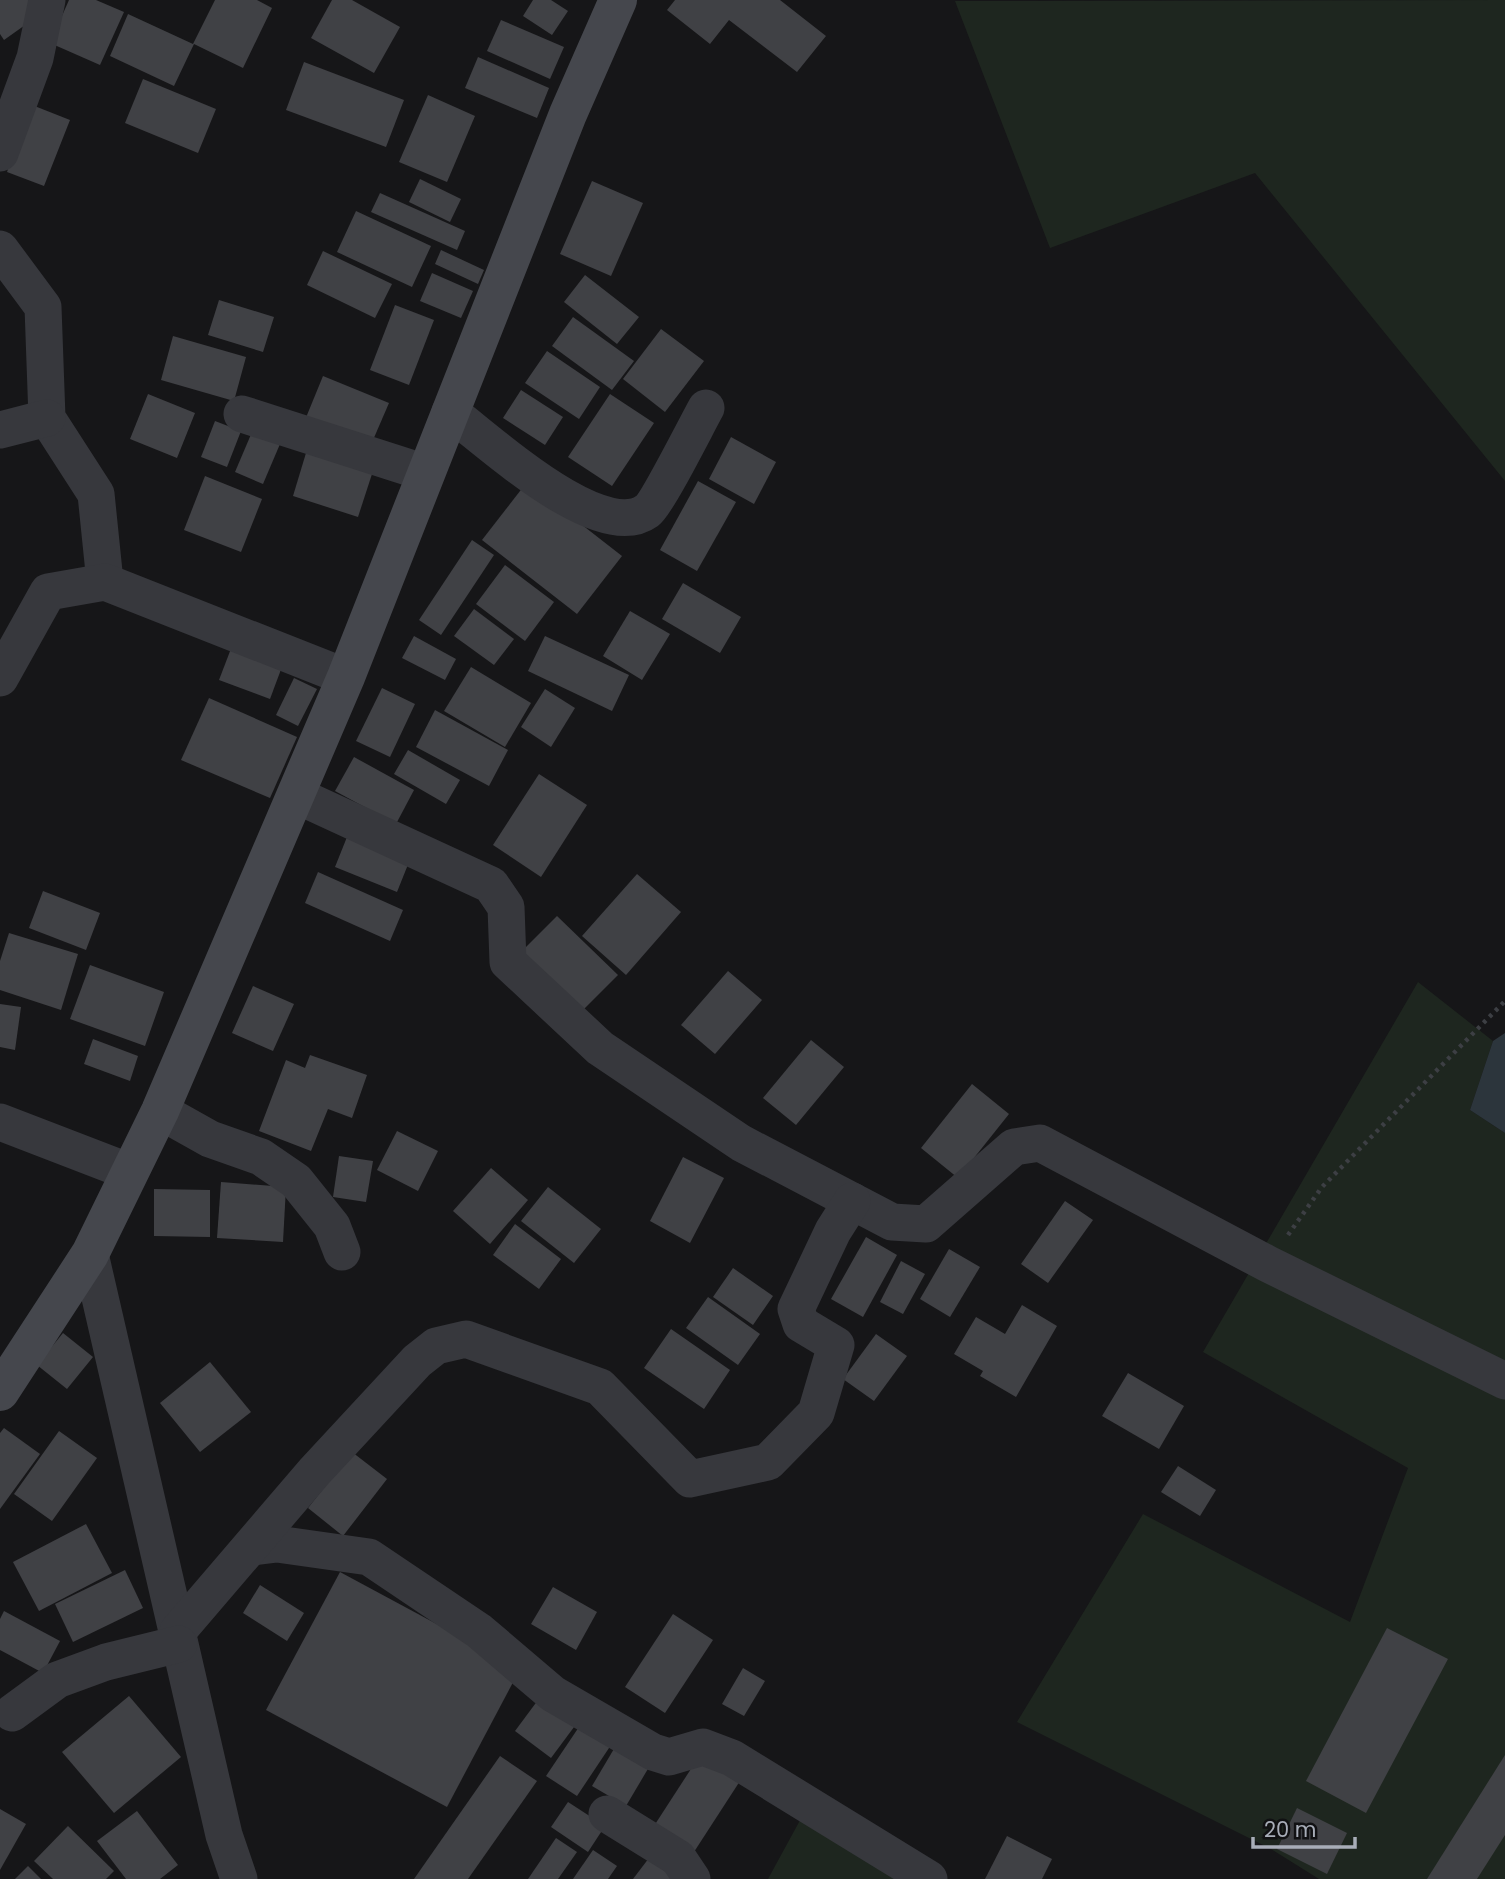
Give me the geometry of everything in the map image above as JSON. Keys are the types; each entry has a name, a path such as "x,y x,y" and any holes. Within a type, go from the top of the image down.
{"main road":[{"path":"0,1392 90,1254 160,1111 298,796 568,114 618,0"}],"street":[{"path":"0,153 35,58 47,0"},
{"path":"0,248 43,307 47,418 96,494 105,582"},
{"path":"450,412 573,504 626,519 649,510 706,408"},
{"path":"242,414 426,473"},
{"path":"0,430 47,418"},
{"path":"0,678 48,592 105,582 346,677"},
{"path":"298,796 491,885 506,907 508,962 600,1048 741,1143 892,1222 926,1224 1014,1147 1041,1143 1268,1264 1505,1381"},
{"path":"160,1111 210,1139 261,1157 296,1181 332,1226 342,1252"},
{"path":"0,1122 130,1172"},
{"path":"12,1713 57,1680 178,1637 315,1471 417,1361 436,1346 466,1339 600,1387 690,1479 768,1462 816,1413 836,1345 801,1324 796,1309 833,1231 852,1201"},
{"path":"90,1254 225,1835 239,1879"},
{"path":"253,1547 277,1544 369,1557 479,1631 553,1694 653,1752 669,1757 703,1747 732,1758 929,1879"},
{"path":"607,1814 678,1858 692,1879"}],"path":[{"path":"1268,1264 1322,1187 1505,1001"}],"shaded area":[{"path":"1505,0 1505,481 1255,173 1050,248 955,1"},
{"path":"1418,982 1493,1041 1470,1110 1505,1133 1505,1879 1319,1879 1271,1849 1017,1722 1143,1514 1350,1622 1408,1468 1203,1352"},
{"path":"1505,1033 1505,1133 1470,1110 1493,1041"},
{"path":"804,1813 925,1879 768,1879"}],"building":[{"path":"0,0 32,0 42,13 4,40 0,34"},
{"path":"69,0 96,0 124,12 100,65 50,43"},
{"path":"215,0 257,0 272,8 243,68 194,44 174,86 110,56 128,14 193,44"},
{"path":"332,0 352,0 400,27 374,73 311,38"},
{"path":"533,0 551,0 568,11 552,35 523,16"},
{"path":"675,0 780,0 826,36 797,72 729,20 710,44 667,10"},
{"path":"501,20 564,47 550,79 487,51"},
{"path":"478,57 549,88 537,118 465,88"},
{"path":"304,62 404,100 386,147 286,110"},
{"path":"143,79 216,109 198,153 125,123"},
{"path":"428,95 475,116 447,182 399,162"},
{"path":"32,105 70,120 44,186 7,172"},
{"path":"420,179 461,199 450,222 409,202"},
{"path":"592,181 643,203 611,276 560,254"},
{"path":"380,193 465,231 457,250 371,212"},
{"path":"356,211 431,246 412,287 337,252"},
{"path":"441,250 484,270 478,284 435,264"},
{"path":"323,251 392,284 375,318 307,285"},
{"path":"432,273 473,291 461,318 420,301"},
{"path":"585,275 639,317 617,344 564,302"},
{"path":"219,300 274,317 263,352 208,335"},
{"path":"395,305 434,320 409,385 370,370"},
{"path":"573,317 634,361 612,390 552,346"},
{"path":"661,329 704,361 665,412 623,379"},
{"path":"173,336 246,357 234,401 161,380"},
{"path":"547,351 600,387 579,419 525,383"},
{"path":"323,376 389,403 370,447 305,420"},
{"path":"521,390 563,417 545,445 503,418"},
{"path":"148,394 195,413 177,458 130,439"},
{"path":"610,394 654,423 612,486 568,457"},
{"path":"215,421 241,431 227,467 201,457"},
{"path":"252,432 280,444 263,484 235,472"},
{"path":"731,437 776,462 754,504 709,479"},
{"path":"306,453 372,474 358,517 293,496"},
{"path":"205,476 262,499 241,552 184,530"},
{"path":"698,481 736,502 697,571 660,550"},
{"path":"527,482 622,556 577,614 482,540"},
{"path":"472,540 494,555 441,635 419,620"},
{"path":"505,565 554,602 525,641 476,604"},
{"path":"683,583 741,617 720,653 662,619"},
{"path":"474,609 514,639 494,665 454,636"},
{"path":"630,611 670,634 642,680 603,656"},
{"path":"414,636 456,659 445,680 402,658"},
{"path":"545,636 629,675 612,711 528,671"},
{"path":"232,646 283,664 270,699 219,680"},
{"path":"471,667 531,703 505,747 444,711"},
{"path":"294,678 317,689 298,726 276,715"},
{"path":"382,688 415,704 390,757 356,741"},
{"path":"545,689 575,708 551,747 521,727"},
{"path":"209,698 297,737 270,798 181,760"},
{"path":"435,710 508,750 489,786 416,747"},
{"path":"408,750 460,780 446,804 394,774"},
{"path":"354,757 414,790 396,824 335,791"},
{"path":"539,774 587,805 541,877 493,845"},
{"path":"349,832 411,857 397,892 335,867"},
{"path":"318,872 403,910 390,941 305,903"},
{"path":"637,874 681,912 626,975 582,936"},
{"path":"43,891 100,913 86,950 29,928"},
{"path":"557,916 618,975 582,1011 521,952"},
{"path":"9,933 78,954 61,1010 0,990 0,961"},
{"path":"90,965 164,992 145,1046 70,1019"},
{"path":"728,971 762,1000 715,1054 681,1025"},
{"path":"253,986 294,1004 273,1051 232,1033"},
{"path":"0,1004 21,1007 15,1050 0,1047"},
{"path":"93,1039 138,1056 130,1081 84,1064"},
{"path":"811,1040 844,1067 796,1125 763,1098"},
{"path":"310,1055 367,1075 352,1118 328,1109 311,1151 259,1131 286,1060 305,1068"},
{"path":"972,1084 1009,1114 958,1178 921,1148"},
{"path":"397,1131 438,1151 418,1191 377,1170"},
{"path":"339,1156 373,1161 366,1202 333,1197"},
{"path":"683,1157 724,1178 690,1243 650,1221"},
{"path":"491,1168 528,1200 490,1244 453,1211"},
{"path":"221,1182 286,1187 283,1242 217,1238"},
{"path":"548,1187 601,1229 574,1263 521,1221"},
{"path":"154,1189 210,1190 210,1237 154,1236"},
{"path":"1065,1201 1093,1220 1048,1283 1021,1264"},
{"path":"515,1224 561,1259 539,1289 493,1255"},
{"path":"866,1237 897,1255 863,1317 831,1299"},
{"path":"949,1249 980,1267 950,1317 920,1299"},
{"path":"901,1261 925,1274 903,1314 880,1302"},
{"path":"733,1268 773,1296 753,1325 713,1297"},
{"path":"708,1297 760,1334 738,1365 686,1328"},
{"path":"1022,1305 1057,1326 1016,1397 980,1376 983,1371 954,1354 976,1317 1005,1334"},
{"path":"671,1329 730,1370 704,1409 644,1368"},
{"path":"63,1333 93,1357 67,1389 37,1365"},
{"path":"876,1334 907,1356 874,1401 843,1379"},
{"path":"210,1362 251,1412 200,1452 160,1403"},
{"path":"1128,1373 1184,1406 1159,1449 1102,1416"},
{"path":"4,1428 40,1454 0,1509 0,1433"},
{"path":"59,1431 97,1458 52,1521 14,1494"},
{"path":"352,1452 387,1479 343,1536 308,1508"},
{"path":"1178,1466 1216,1490 1200,1516 1161,1492"},
{"path":"86,1524 112,1573 39,1611 13,1562"},
{"path":"125,1570 143,1608 73,1642 55,1604"},
{"path":"340,1572 520,1669 447,1807 266,1710"},
{"path":"260,1585 304,1613 287,1641 243,1613"},
{"path":"553,1587 597,1612 576,1650 531,1624"},
{"path":"4,1611 60,1641 43,1673 0,1650 0,1619"},
{"path":"673,1614 713,1640 665,1713 625,1687"},
{"path":"1387,1628 1448,1659 1366,1813 1306,1781"},
{"path":"743,1668 765,1681 744,1716 722,1704"},
{"path":"129,1696 181,1757 114,1813 62,1752"},
{"path":"541,1696 577,1723 551,1758 515,1731"},
{"path":"585,1718 615,1739 577,1796 546,1776"},
{"path":"621,1737 655,1757 626,1806 592,1786"},
{"path":"700,1755 740,1781 692,1855 652,1829"},
{"path":"1505,1755 1505,1835 1477,1879 1427,1879"},
{"path":"500,1756 537,1781 468,1879 414,1879"},
{"path":"568,1802 605,1826 588,1852 551,1827"},
{"path":"1297,1808 1347,1833 1327,1874 1277,1849"},
{"path":"0,1809 26,1824 0,1870"},
{"path":"137,1811 178,1865 160,1879 126,1879 97,1841"},
{"path":"68,1826 114,1871 106,1879 53,1879 34,1861"},
{"path":"1007,1836 1052,1859 1042,1879 985,1879"},
{"path":"556,1838 577,1852 558,1879 528,1879"},
{"path":"593,1850 617,1866 608,1879 573,1879"},
{"path":"649,1858 674,1879 633,1879"},
{"path":"28,1866 41,1879 15,1879"}]}
